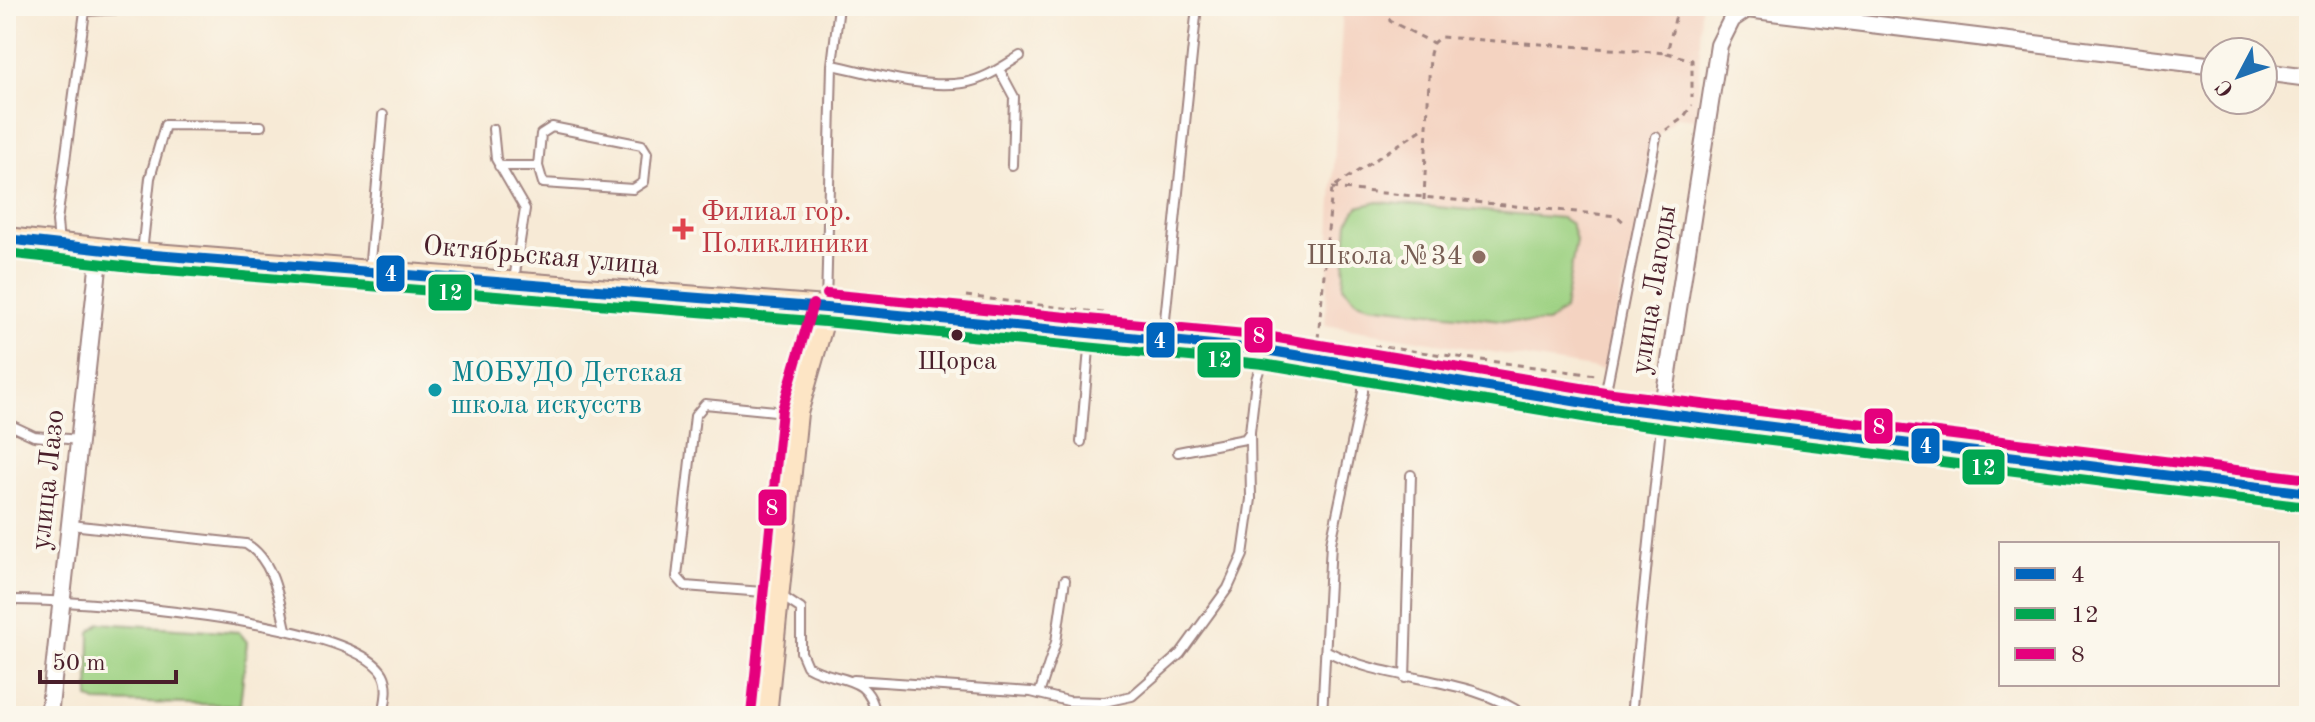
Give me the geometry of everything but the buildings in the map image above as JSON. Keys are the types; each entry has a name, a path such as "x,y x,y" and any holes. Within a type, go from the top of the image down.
{"main road":[{"name":"Октябрьская улица","path":"7,228 59,245 100,250 826,308 1265,350 1597,405 2309,493"},
{"path":"765,716 796,413 826,308"}],"street":[{"name":"улица Лагоды","path":"1662,412 1719,45 1732,19 1747,8"},
{"path":"1747,8 2199,64"},
{"path":"2279,74 2309,78"},
{"name":"улица Лазо","path":"49,716 100,250"}],"lane":[{"path":"826,308 832,65 839,6"},
{"path":"1163,340 1197,6"},
{"path":"59,245 57,221 85,11 122,9"},
{"path":"832,65 943,84 965,83 999,69 1020,56"},
{"path":"999,69 1014,97 1012,165"},
{"path":"369,272 383,115"},
{"path":"142,254 150,178 165,125 261,126"},
{"path":"552,127 642,145 647,153 644,182 633,189 549,185 539,179 538,166 541,134 552,127"},
{"path":"493,129 499,166 525,209 513,285"},
{"path":"1597,405 1656,137"},
{"path":"499,166 538,166"},
{"path":"1081,442 1090,332"},
{"path":"796,413 705,404 692,422 677,577 685,586 777,593 801,609 801,652 807,666 854,680 1104,702 1132,696 1180,654 1228,588 1243,555 1251,499 1250,432 1256,380 1265,350"},
{"path":"1322,716 1331,543 1363,392 1363,365"},
{"name":"улица Лагоды","path":"1631,716 1662,412"},
{"path":"6,423 34,436 80,440"},
{"path":"1178,452 1237,442 1250,432"},
{"path":"1405,678 1411,475"},
{"path":"71,525 246,544 256,550 266,565 286,629"},
{"path":"1039,694 1056,642 1065,580"},
{"path":"6,600 63,599 286,629 353,652 372,662 383,673 387,685 383,716"},
{"path":"1327,651 1357,666 1475,691 1525,716"},
{"path":"854,680 872,698 876,716"}],"path":[{"path":"7,228 10,6"},
{"path":"1388,6 1390,21 1433,43"},
{"path":"1667,53 1678,6"},
{"path":"1424,200 1433,43 1440,37 1667,53 1692,60 1692,105 1683,118 1656,137"},
{"path":"1332,188 1427,126"},
{"path":"1332,188 1424,200 1617,216 1628,227"},
{"path":"1318,339 1332,188"},
{"path":"1596,375 1597,405"}],"shaded area":[{"name":"Школа №34","path":"1343,6 1701,6 1698,119 1676,117 1656,137 1604,370 1325,325"}],"green space":[{"path":"1378,202 1562,218 1571,224 1576,240 1564,310 1547,323 1528,323 1369,305 1357,301 1343,286 1348,222 1358,207"},
{"path":"100,623 239,632 247,642 240,705 96,702 89,698 90,632"}],"transit line":[{"name":"4","path":"6,239 142,254 826,308 1265,350 1603,406 2309,493"},
{"name":"12","path":"6,253 141,268 825,322 1263,364 1601,420 2307,507"},
{"name":"8","path":"827,294 1266,336 1605,392 2309,479"},
{"name":"8","path":"751,715 782,410 813,304"}],"place":[{"name":"Филиал гор. Поликлиники","path":"683,229"},
{"name":"Школа №34","path":"1479,257"},
{"name":"Щорса","path":"957,335"},
{"name":"МОБУДО Детская школа искусcтв","path":"435,390"}]}
